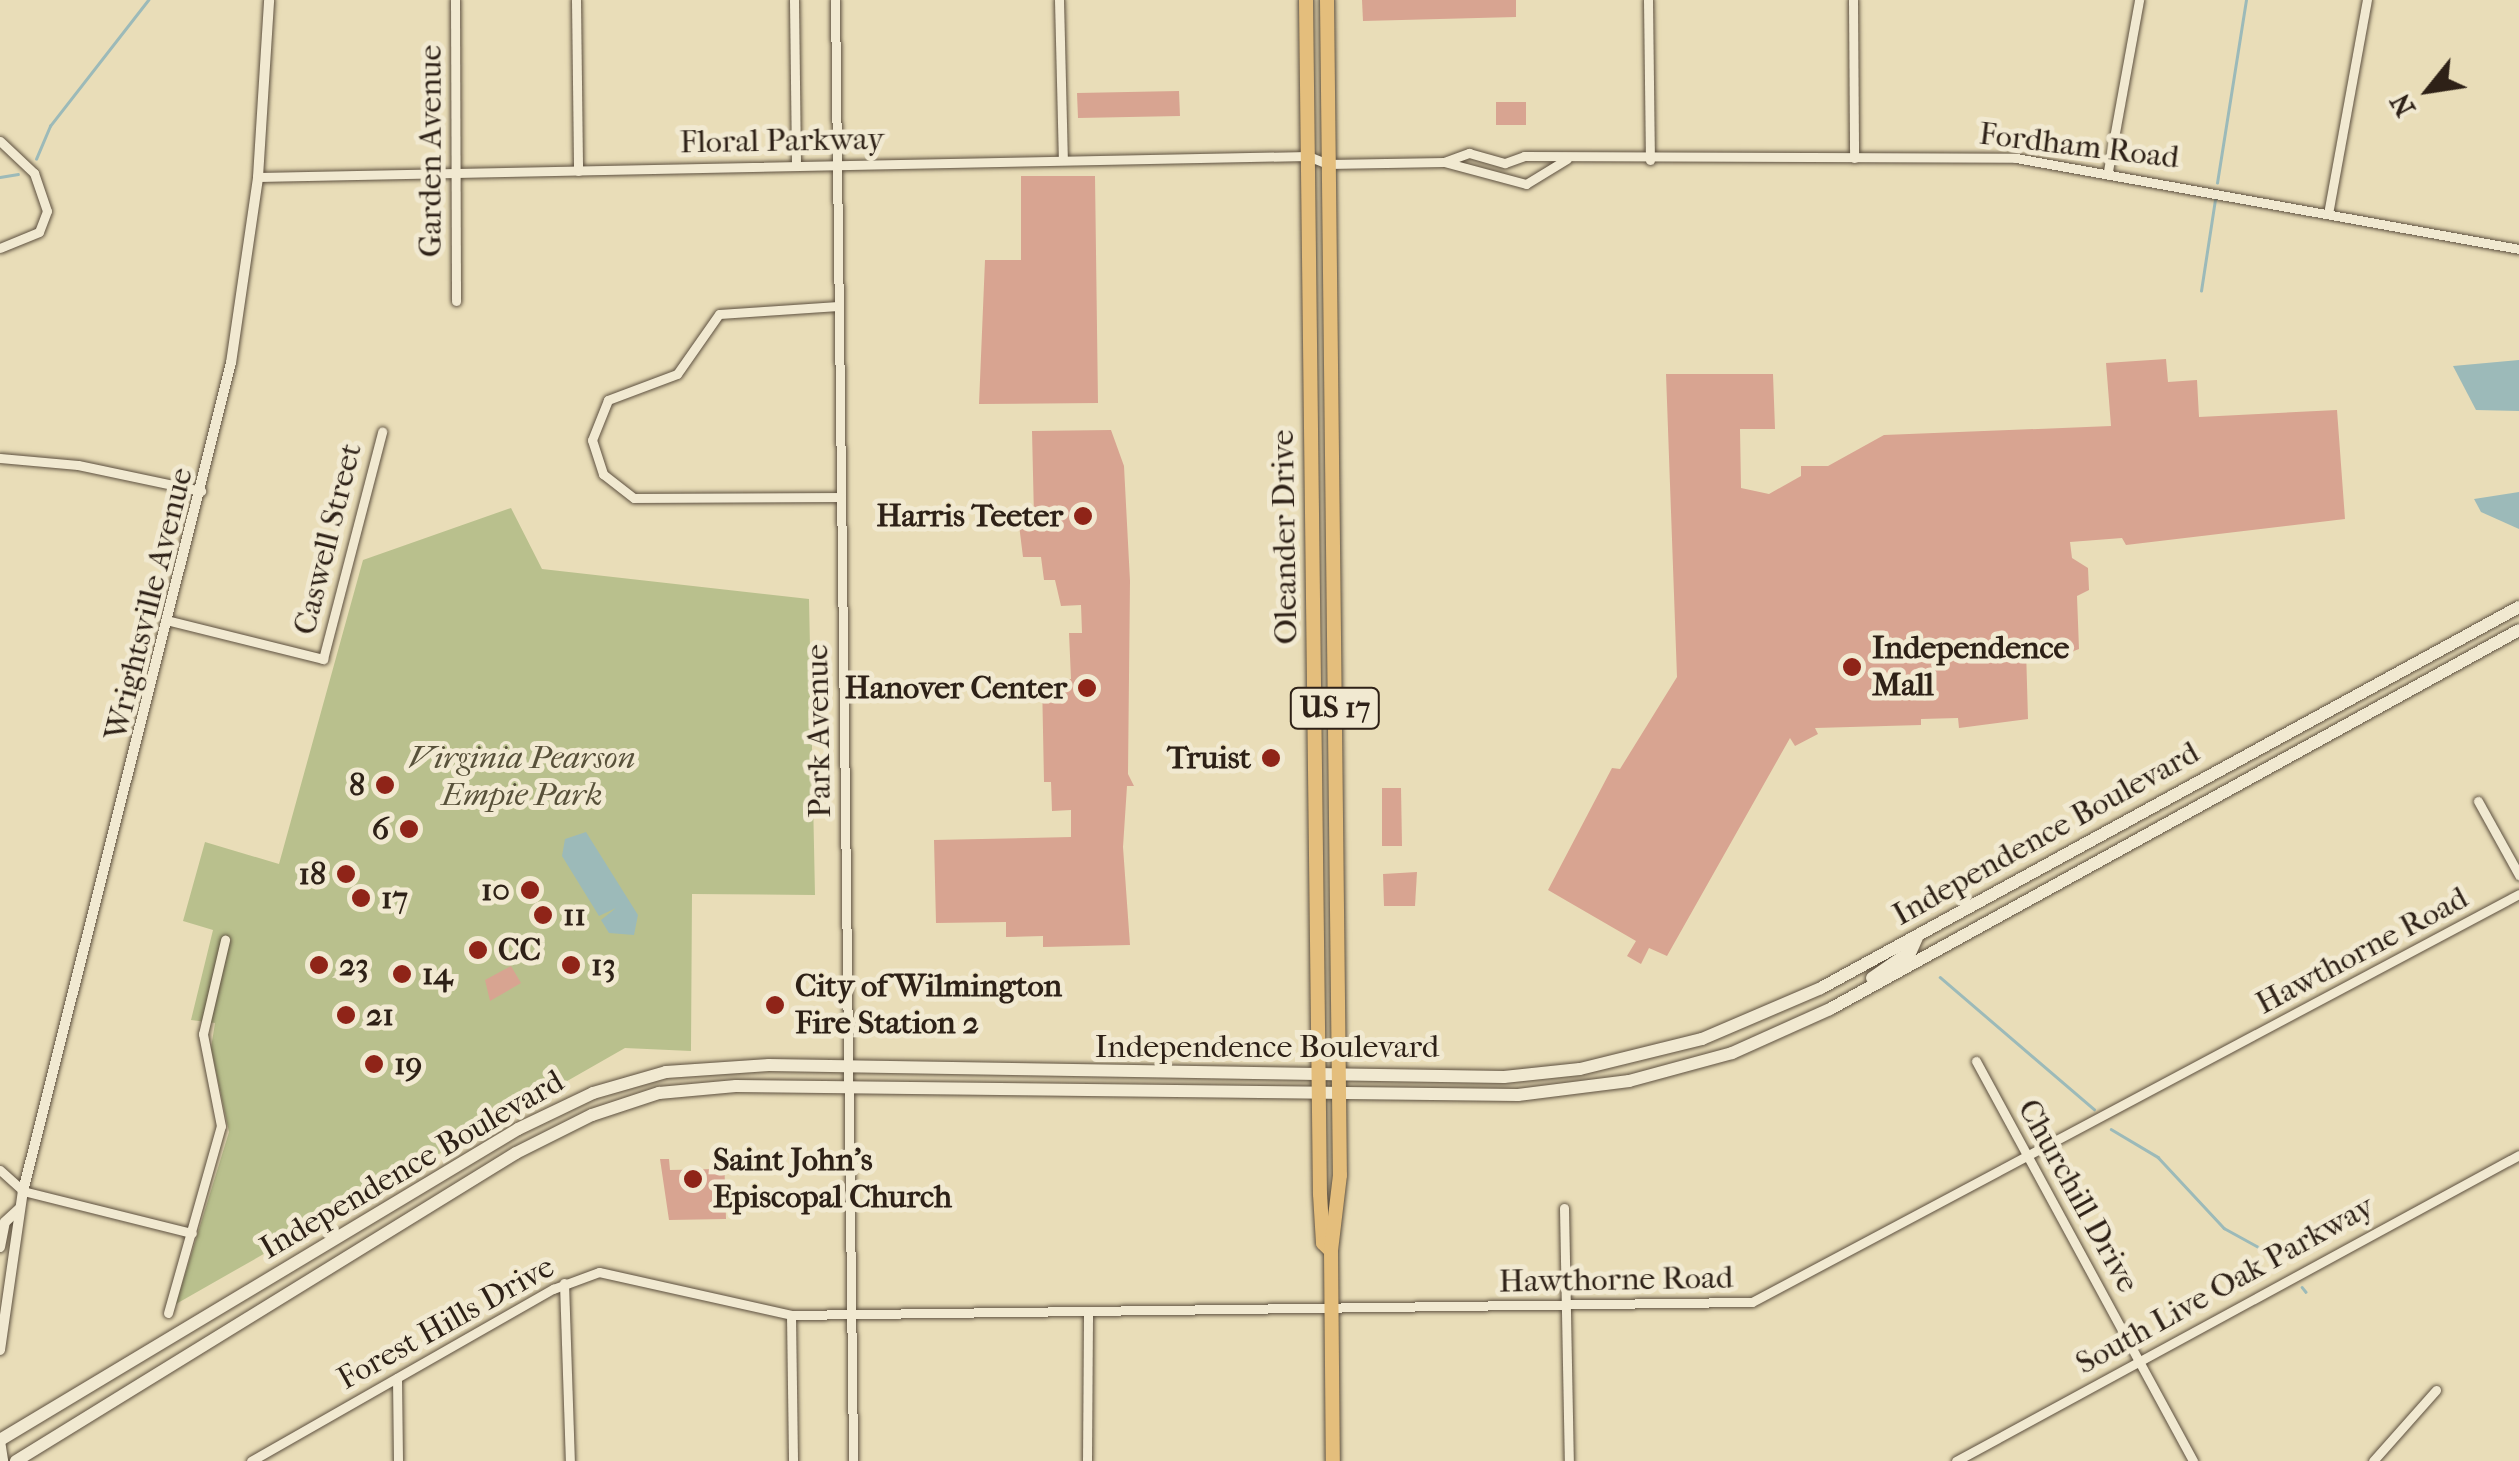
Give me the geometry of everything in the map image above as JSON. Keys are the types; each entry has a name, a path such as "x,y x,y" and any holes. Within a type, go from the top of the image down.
{"main road":[{"name":"Oleander Drive","path":"1306,0 1318,1095 1323,1243 1331,1251"},
{"name":"Oleander Drive","path":"1327,0 1339,1075 1338,1236 1331,1251 1333,1461"},
{"name":"Independence Boulevard","path":"0,1440 570,1102 666,1072 848,1067 1520,1076 1652,1053 1766,1015 2519,607"},
{"name":"Independence Boulevard","path":"16,1461 572,1124 681,1090 1338,1095 1586,1089 1718,1057 1830,1009 2519,630"},
{"path":"1830,1009 1912,951 1918,935"}],"street":[{"name":"Wrightsville Avenue","path":"0,1350 24,1227 19,1209 23,1191 170,622 236,335 258,177 269,0"},
{"name":"Garden Avenue","path":"455,0 456,301"},
{"path":"576,0 578,171"},
{"path":"794,0 796,165"},
{"name":"Park Avenue","path":"835,0 854,1461"},
{"path":"1060,0 1063,160"},
{"path":"1648,0 1650,160"},
{"path":"1854,0 1854,158"},
{"path":"2108,171 2139,0"},
{"path":"2328,214 2367,0"},
{"path":"0,140 34,173 46,211 39,232 0,248"},
{"name":"Fordham Road","path":"1444,162 1469,153 1505,163 1568,159 1989,156 2108,171 2519,248"},
{"name":"Floral Parkway","path":"258,177 1308,156"},
{"name":"Fordham Road","path":"1308,156 1328,164 1444,162 1526,184 1568,159"},
{"path":"838,306 719,314 677,374 608,400 592,440 603,474 634,498 841,497"},
{"name":"Caswell Street","path":"170,622 323,659 382,432"},
{"path":"0,458 78,465 201,491"},
{"path":"2478,801 2519,875"},
{"name":"Hawthorne Road","path":"851,1316 1565,1306 1766,1298 2030,1160 2519,894"},
{"path":"168,1313 221,1126 203,1034 225,940"},
{"name":"Churchill Drive","path":"1976,1061 2193,1461"},
{"name":"South Live Oak Parkway","path":"1956,1461 2519,1155"},
{"path":"0,1170 23,1191 192,1233"},
{"path":"1564,1208 1568,1461"},
{"name":"Wrightsville Avenue","path":"0,1248 6,1222 19,1209"},
{"name":"Forest Hills Drive","path":"251,1461 564,1283 617,1272 791,1316 851,1316"},
{"path":"564,1283 570,1461"},
{"path":"1087,1461 1088,1311"},
{"path":"791,1316 794,1461"},
{"path":"397,1378 398,1461"},
{"path":"2372,1461 2436,1390"},
{"path":"0,1440 4,1461"}],"green space":[{"name":"Virginia Pearson Empie Park","path":"511,508 542,569 809,599 815,895 692,894 691,1051 625,1048 176,1304 229,1132 211,1048 215,1023 191,1020 213,930 183,921 205,842 279,864 363,560"}],"water":[{"path":"2519,360 2519,411 2476,410 2453,366"},
{"path":"2519,492 2519,529 2481,512 2474,499"},
{"path":"586,832 638,915 634,935 609,933 601,920 616,908 599,916 562,856 565,839"}],"building":[{"path":"1362,0 1516,0 1516,17 1363,21"},
{"path":"1179,91 1180,116 1078,118 1077,93"},
{"path":"1496,102 1526,102 1526,125 1496,125"},
{"path":"1021,176 1095,176 1098,403 979,404 985,260 1021,260"},
{"name":"Independence Mall","path":"2166,359 2168,382 2197,380 2199,417 2337,410 2345,519 2126,545 2122,538 2070,542 2072,558 2088,568 2089,590 2077,596 2079,649 2061,656 2061,648 2026,649 2028,719 1959,728 1958,718 1921,719 1921,725 1815,728 1818,734 1795,746 1790,738 1667,956 1649,948 1641,964 1627,956 1636,941 1548,890 1612,768 1620,769 1677,677 1666,374 1773,374 1775,429 1740,429 1741,488 1769,494 1801,476 1801,466 1828,466 1884,435 2111,426 2106,363"},
{"name":"Hanover Center","path":"1111,430 1124,466 1130,581 1128,774 1134,786 1127,786 1123,847 1130,945 1043,947 1043,936 1006,937 1006,922 936,923 934,840 1071,837 1071,810 1052,811 1051,782 1044,782 1042,680 1071,679 1069,633 1082,633 1081,605 1061,606 1055,580 1044,580 1041,557 1023,557 1018,517 1034,517 1032,431"},
{"path":"1382,788 1401,788 1402,846 1382,846"},
{"path":"1417,872 1415,906 1384,906 1383,874"},
{"path":"511,966 521,983 490,1001 485,980"},
{"name":"Saint John's Episcopal Church","path":"714,1153 724,1153 726,1219 669,1220 660,1159 669,1159 670,1170 715,1169"}],"waterway":[{"path":"36,159 50,126 148,0"},
{"path":"2217,183 2246,0"},
{"path":"0,177 18,174"},
{"path":"2201,291 2215,199"},
{"path":"1940,977 2094,1109"},
{"path":"2111,1129 2158,1157 2224,1228 2273,1255"},
{"path":"2302,1287 2306,1292"}],"place":[{"name":"Harris Teeter","path":"1083,516"},
{"name":"Independence Mall","path":"1852,667"},
{"name":"Hanover Center","path":"1087,688"},
{"name":"Truist","path":"1271,758"},
{"name":"8","path":"385,785"},
{"name":"6","path":"409,829"},
{"name":"18","path":"346,874"},
{"name":"10","path":"530,890"},
{"name":"17","path":"361,898"},
{"name":"11","path":"543,915"},
{"name":"CC","path":"478,950"},
{"name":"23","path":"319,965"},
{"name":"13","path":"571,965"},
{"name":"14","path":"402,974"},
{"name":"City of Wilmington Fire Station 2","path":"775,1005"},
{"name":"21","path":"346,1015"},
{"name":"19","path":"374,1064"},
{"name":"Saint John's Episcopal Church","path":"693,1179"}]}
